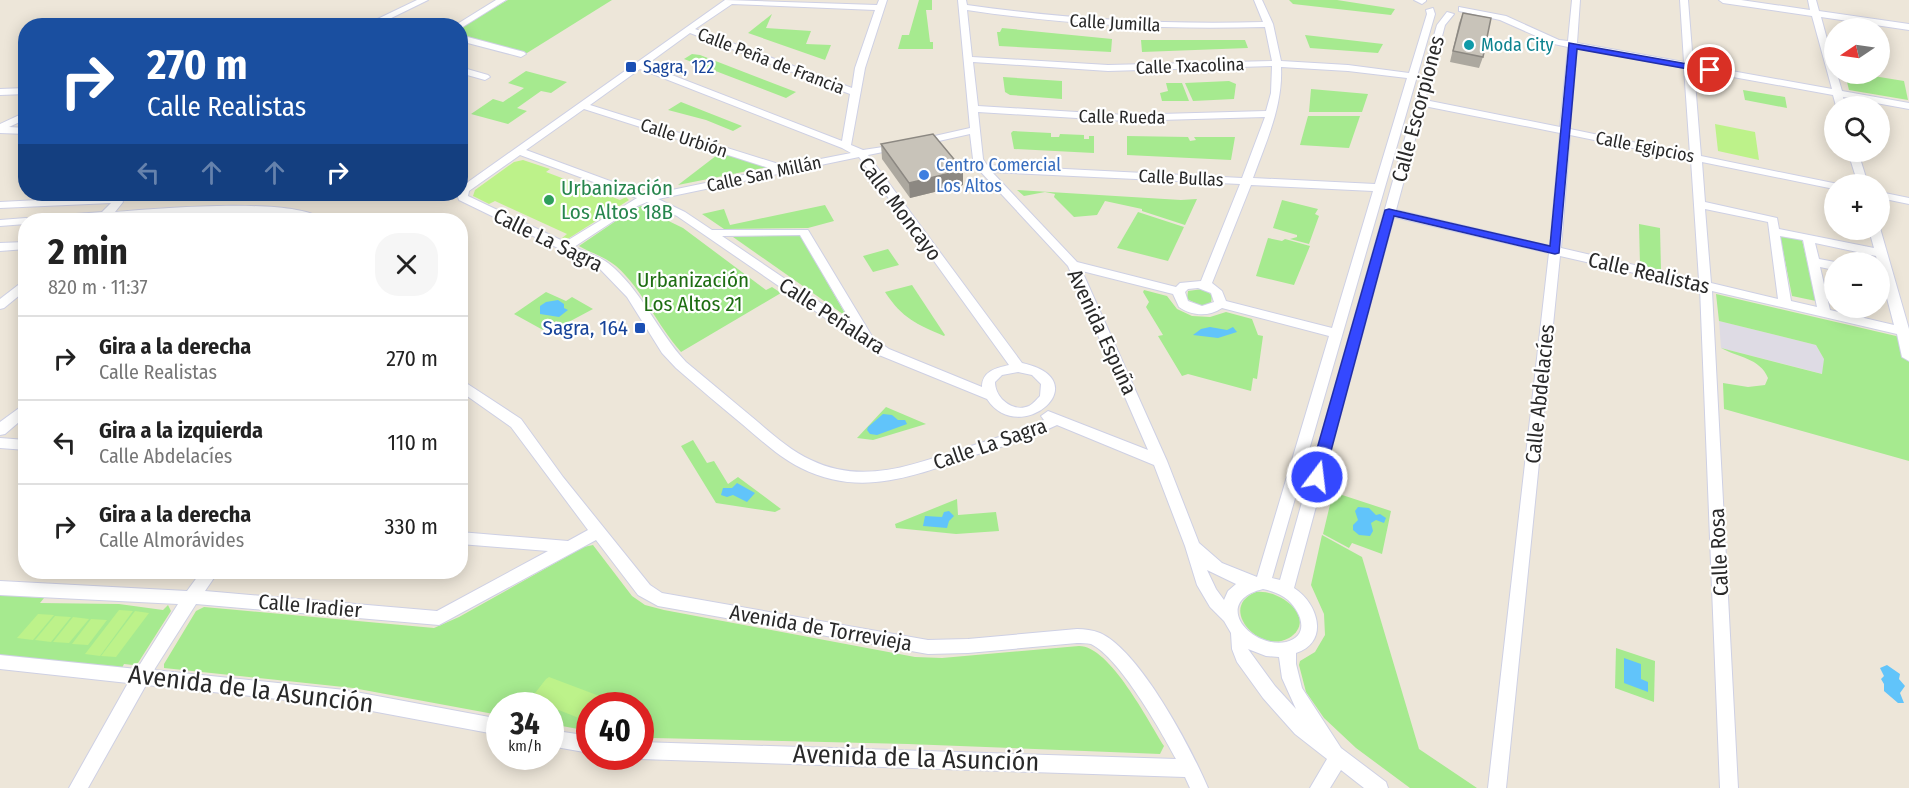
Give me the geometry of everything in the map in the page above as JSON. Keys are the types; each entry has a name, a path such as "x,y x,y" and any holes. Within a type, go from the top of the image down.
{"street":[{"path":"385,18 424,0"},
{"path":"468,20 502,0"},
{"path":"731,0 881,4 854,93 846,146"},
{"name":"Calle La Sagra","path":"468,187 731,0"},
{"path":"1204,285 1247,181 1271,114 1277,64 1269,24 1258,0"},
{"name":"Calle Abdelacíes","path":"1497,788 1555,251 1576,0"},
{"name":"Calle Rosa","path":"1684,0 1708,317 1730,788"},
{"path":"1723,0 1909,27"},
{"path":"1812,0 1838,96"},
{"name":"Calle Jumilla","path":"962,3 1102,23 1180,26 1269,24"},
{"name":"Avenida Espuña","path":"962,3 976,154 983,168 1073,265 1160,461 1193,546 1196,560 1216,605 1230,616"},
{"path":"1423,3 1503,18 1543,38 1572,45 1909,106"},
{"name":"Calle Escorpiones","path":"1258,583 1337,334 1431,14 1423,3"},
{"name":"Calle Escorpiones","path":"1286,589 1442,20 1456,8"},
{"name":"Calle Peña de Francia","path":"689,30 854,93"},
{"path":"468,40 520,54"},
{"name":"Calle Txacolina","path":"967,59 1116,68 1277,64 1356,68 1413,76"},
{"name":"Calle Moncayo","path":"639,65 862,154 1018,367"},
{"path":"468,72 485,77"},
{"path":"0,92 18,92"},
{"name":"Calle Egipcios","path":"1420,102 1824,184"},
{"name":"Calle Urbión","path":"584,105 785,170"},
{"name":"Calle Rueda","path":"972,109 1121,118 1271,114"},
{"path":"0,129 18,119"},
{"path":"0,129 18,130"},
{"name":"Calle San Millán","path":"567,247 631,205 647,198 974,130"},
{"name":"Calle Peñalara","path":"519,151 647,198 681,214 892,356 989,395"},
{"name":"Calle Bullas","path":"983,168 1380,188"},
{"path":"1890,197 1909,201"},
{"name":"Calle La Sagra","path":"468,199 603,265 612,272 630,294 667,350 698,381 782,449 805,465 825,474 856,479 895,475 1028,432 1056,420"},
{"path":"0,205 78,201"},
{"path":"105,213 117,201"},
{"path":"1699,204 1773,220 1785,304"},
{"path":"191,213 246,210 289,213"},
{"name":"Calle Realistas","path":"1389,212 1824,314"},
{"path":"0,223 18,222"},
{"path":"1774,231 1876,252"},
{"path":"711,233 804,232 870,342"},
{"path":"1808,237 1824,314"},
{"path":"0,247 18,246"},
{"path":"1813,262 1824,265"},
{"path":"1073,265 1179,292"},
{"path":"1179,292 1188,285 1204,285 1220,294 1220,303"},
{"path":"0,289 18,287"},
{"path":"0,305 18,291"},
{"path":"1179,292 1180,301 1198,310 1212,309 1220,303"},
{"path":"1890,292 1906,333 1909,357"},
{"path":"1220,303 1337,334"},
{"name":"Calle Realistas","path":"1841,318 1906,333"},
{"path":"1018,367 1036,370 1048,383 1047,398 1035,409 1008,410 996,404 989,395 988,386 993,377 1002,370 1018,367"},
{"name":"Avenida de Torrevieja","path":"468,390 516,423 597,532 644,590 658,599 928,647 968,646 1077,636 1094,638 1109,648 1137,682 1170,729 1200,788"},
{"path":"1035,409 1056,420 1160,461"},
{"path":"0,430 18,415"},
{"path":"0,443 18,444"},
{"name":"Calle Iradier","path":"0,588 191,597 439,618 597,532"},
{"path":"468,539 569,547"},
{"name":"Avenida Espuña","path":"1193,546 1216,568 1258,583"},
{"path":"78,788 142,677 191,597 205,579"},
{"path":"1239,633 1247,640 1267,650 1288,650 1303,642 1310,629 1305,607 1286,589 1258,583 1236,591 1229,607 1230,616 1239,633 1243,657 1274,699 1301,728 1379,788"},
{"path":"1288,650 1288,669 1296,693 1338,756"},
{"name":"Avenida de la Asunción","path":"0,662 345,698 486,724"},
{"name":"Avenida de la Asunción","path":"654,750 1191,768"},
{"path":"1319,788 1338,756"}],"shaded area":[{"path":"1719,321 1816,345 1824,359 1823,374 1721,348"}],"green space":[{"path":"508,0 612,0 527,53 468,38 468,22"},
{"path":"919,0 932,0 932,10 926,10 933,49 898,49 902,35 909,35"},
{"path":"1289,0 1337,0 1395,9 1391,15 1293,4"},
{"path":"772,14 766,28 811,31 806,44 831,45 825,60 748,33"},
{"path":"1002,28 1112,39 1111,52 999,46 997,32 1000,32"},
{"path":"1305,35 1383,44 1378,53 1310,48"},
{"path":"1141,40 1245,40 1248,48 1142,52"},
{"path":"692,54 700,55 796,92 786,98 684,59"},
{"path":"526,71 567,82 551,93 541,91 517,108 527,111 508,124 471,114 493,99 503,102 524,88 508,83"},
{"path":"1003,77 1062,81 1062,99 1010,95 1005,92"},
{"path":"1890,79 1904,81 1908,100 1890,96 1849,90 1848,84 1890,84"},
{"path":"1229,81 1236,84 1234,99 1193,101 1185,83"},
{"path":"1166,83 1182,83 1189,101 1162,101 1160,93 1168,91"},
{"path":"1311,89 1368,94 1362,112 1309,112"},
{"path":"1743,90 1785,97 1787,108 1745,100"},
{"path":"681,102 742,126 733,131 706,120 668,110"},
{"path":"1308,116 1360,116 1349,148 1300,145"},
{"path":"1715,124 1755,132 1759,160 1718,151"},
{"path":"1013,131 1051,133 1051,137 1059,137 1060,134 1084,135 1084,139 1089,139 1089,136 1094,136 1094,153 1014,149 1011,133"},
{"path":"1127,136 1188,137 1190,141 1196,140 1194,137 1235,137 1231,160 1127,155"},
{"path":"721,152 768,167 678,185"},
{"name":"Urbanización Los Altos 18B","path":"523,160 550,169 546,172 620,200 626,197 629,200 566,240 562,238 567,234 495,201 489,204 473,196 475,190 514,162"},
{"path":"1017,190 1197,199 1185,225 1142,211 1142,209 1105,201 1097,215 1074,217 1054,197 1055,194 1045,192 1024,196"},
{"path":"1282,200 1318,209 1315,214 1319,216 1309,244 1290,239 1297,235 1273,228"},
{"path":"825,205 834,221 808,228 724,229 702,214 724,209 730,225"},
{"name":"Urbanización Los Altos 21","path":"641,206 653,207 648,211 683,228 766,290 772,287 781,293 681,352 626,275 612,263 579,246"},
{"path":"1138,212 1184,227 1168,261 1117,248"},
{"path":"1639,224 1660,228 1661,270 1640,265"},
{"path":"800,235 847,317 733,237"},
{"path":"1780,235 1802,240 1816,301 1792,296"},
{"path":"1268,238 1282,241 1285,239 1310,246 1294,285 1256,276"},
{"path":"888,249 899,265 873,272 863,256"},
{"path":"912,285 944,336 910,319 897,308 885,292"},
{"path":"1203,289 1212,295 1211,303 1201,306 1187,299 1188,291"},
{"path":"1144,290 1167,296 1177,309 1192,316 1210,317 1226,312 1252,319 1258,335 1263,336 1257,379 1253,378 1251,391 1188,374 1182,376 1158,336 1163,335 1146,307 1149,302"},
{"path":"546,292 566,301 572,297 593,309 563,325 556,321 543,330 514,314"},
{"path":"1716,294 1909,339 1909,461 1724,409 1723,383 1748,387 1765,385 1768,378 1760,366 1754,362 1721,348 1822,374 1824,359 1816,345 1719,321"},
{"path":"886,407 926,424 873,440 857,438"},
{"path":"693,440 707,463 714,461 728,484 738,477 781,509 775,512 716,503 681,446"},
{"path":"1333,492 1391,511 1382,554 1352,543 1349,548 1323,534"},
{"path":"957,499 958,515 996,512 999,531 956,534 896,528 895,524"},
{"path":"1322,535 1362,557 1419,749 1477,788 1410,788 1356,748 1324,718 1306,692 1300,661 1315,652 1325,635 1324,614 1311,585"},
{"path":"593,545 632,596 645,605 664,610 915,657 942,658 1079,646 1091,649 1115,671 1164,746 1160,754 908,744 654,738 654,692 576,692 576,729 564,726 564,692 486,692 486,713 353,688 164,668 164,664 196,611 204,607 434,628 459,617 584,547"},
{"path":"1256,592 1276,595 1293,607 1300,623 1297,631 1289,638 1277,642 1266,640 1255,635 1247,627 1241,618 1240,608 1245,599"},
{"path":"0,595 44,598 40,603 119,604 163,610 168,605 171,611 138,663 124,664 122,668 0,655"},
{"path":"119,610 133,611 100,656 85,654"},
{"path":"135,611 149,613 116,657 101,656"},
{"path":"38,614 54,615 33,640 17,638"},
{"path":"55,616 71,617 51,642 35,640"},
{"path":"73,617 89,619 69,643 53,642"},
{"path":"91,619 107,620 88,645 72,644"},
{"path":"1616,648 1655,661 1654,702 1615,688"},
{"path":"549,677 589,692 576,692 576,717 564,712 564,692 536,692"}],"water":[{"path":"558,300 568,310 559,317 540,314 540,306 546,302"},
{"path":"1210,327 1227,330 1233,327 1237,332 1218,338 1193,335 1201,329"},
{"path":"883,414 892,415 898,420 905,420 907,424 877,435 870,434 868,427"},
{"path":"737,483 755,493 747,502 733,495 727,497 721,495 723,488 732,488"},
{"path":"1358,507 1369,508 1376,515 1380,514 1386,518 1384,523 1376,520 1371,523 1373,531 1370,536 1359,535 1353,530 1353,525 1358,520 1355,511"},
{"path":"949,511 954,516 947,528 923,526 925,516 942,517 944,512"},
{"path":"1624,658 1641,664 1641,679 1648,682 1648,692 1624,683"},
{"path":"1887,665 1900,674 1899,679 1905,686 1900,693 1904,703 1898,703 1884,691 1881,679 1884,676 1880,668"}],"building":[{"name":"Moda City","path":"1463,13 1491,18 1483,57 1453,51"},
{"path":"933,134 963,170 909,183 881,144"}],"place":[{"name":"Moda City","path":"1469,45"},
{"name":"Sagra, 122","path":"631,67"},
{"name":"Centro Comercial Los Altos","path":"924,175"},
{"name":"Urbanización Los Altos 18B","path":"549,200"},
{"name":"Sagra, 164","path":"640,328"}],"route":[{"path":"1317,477 1389,212 1555,251 1572,45 1710,70"}]}
